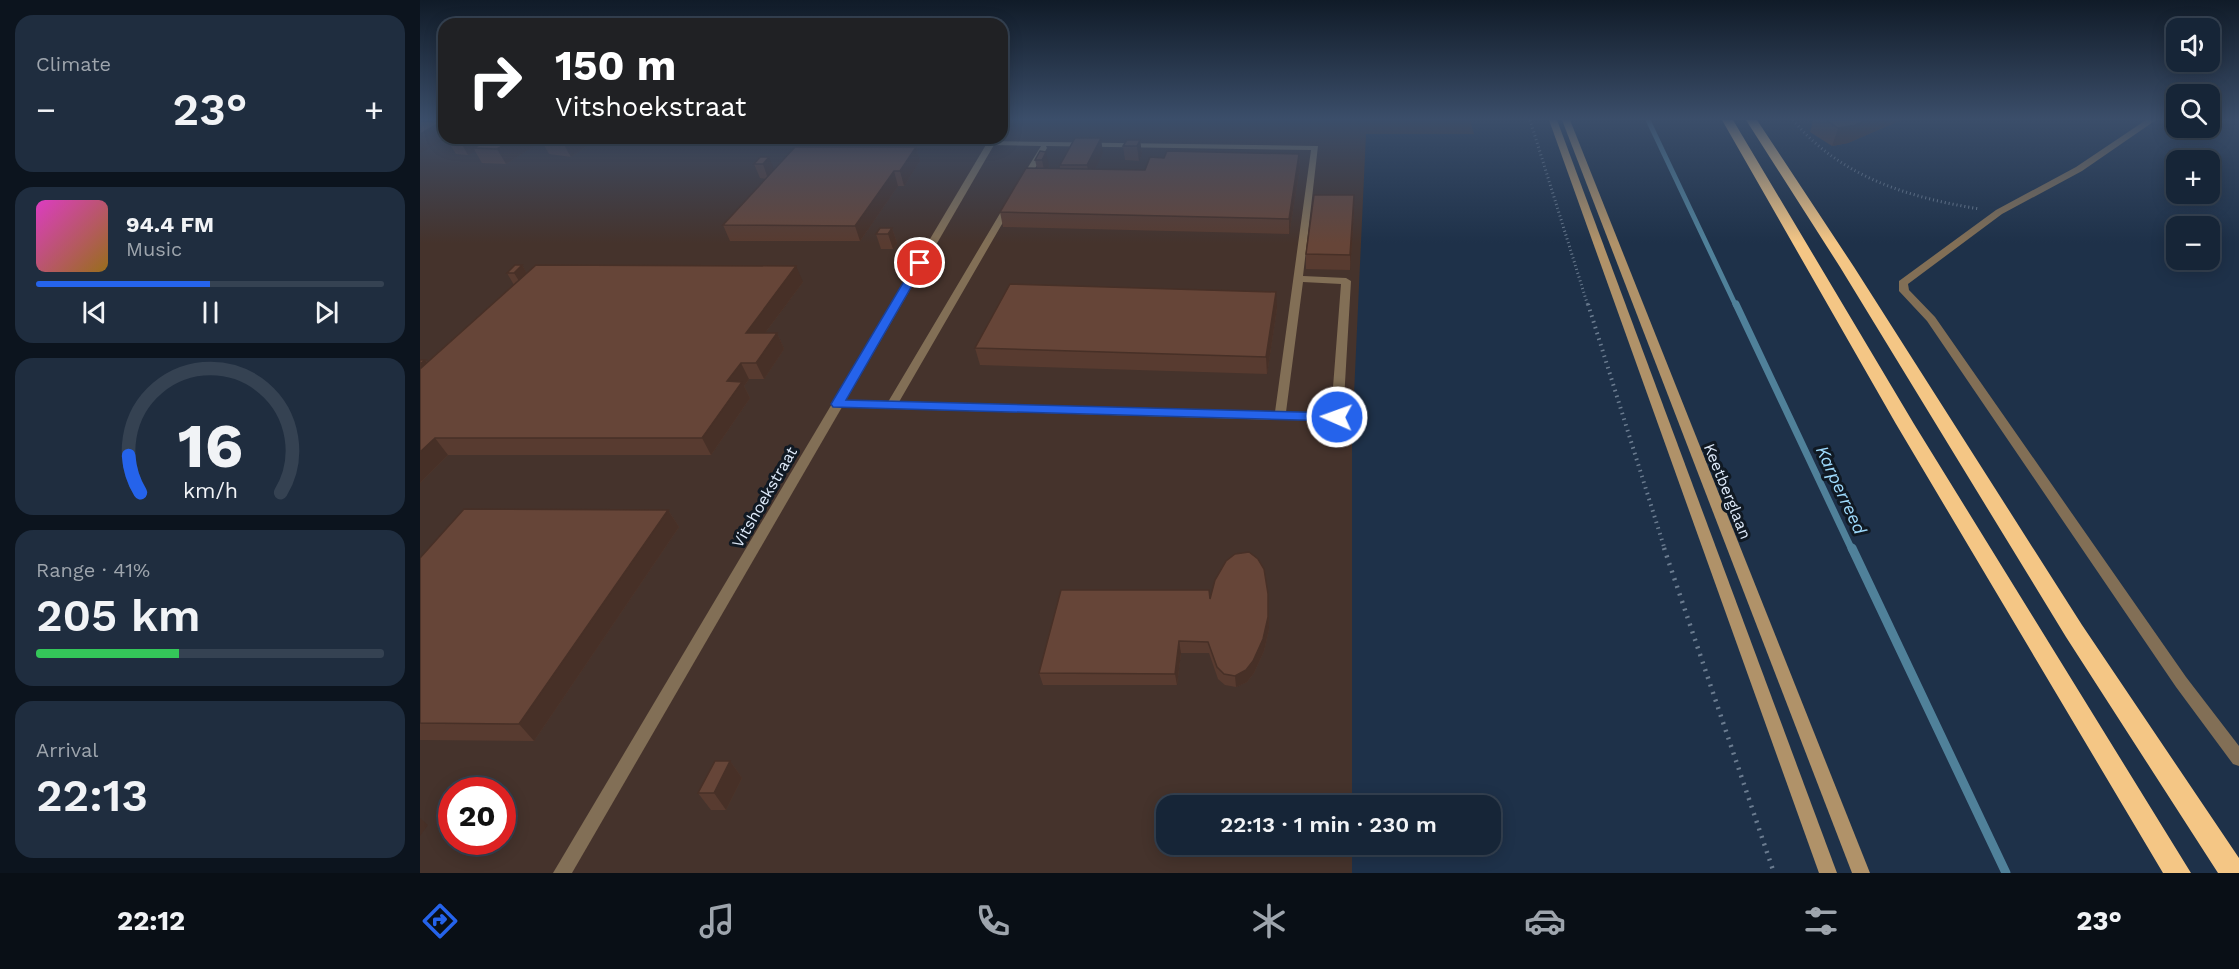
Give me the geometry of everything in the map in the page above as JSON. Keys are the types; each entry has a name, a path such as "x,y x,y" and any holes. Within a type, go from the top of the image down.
{"highway":[{"path":"1752,161 1905,424 2178,873"},
{"path":"1778,161 1847,267 2061,610 2233,873"}],"main road":[{"path":"1568,161 1828,873"},
{"name":"Keetberglaan","path":"1582,161 1861,873"}],"street":[{"name":"Vitshoekstraat","path":"562,873 980,161"},
{"path":"891,406 1036,161"},
{"path":"1280,416 1313,161"},
{"path":"2091,161 1999,212 1916,271 1903,283 1904,291 1931,319 2181,682 2239,759"},
{"path":"837,404 1337,417 1346,281 1298,279"}],"path":[{"path":"1543,161 1669,564 1774,873"},
{"path":"1842,161 1887,187 1927,200 1999,212"}],"shaded area":[{"path":"420,161 1365,161 1352,438 1352,795 1156,795 1156,855 1352,855 1352,873 420,873"}],"building":[{"path":"757,161 766,161 763,164 754,164"},
{"path":"782,161 907,161 900,171 894,171 855,226 723,225"},
{"path":"1062,161 1089,161 1087,165 1060,165"},
{"path":"1149,161 1298,161 1289,219 1000,212 1026,168 1145,170"},
{"path":"1314,195 1354,195 1350,255 1306,254"},
{"path":"880,228 892,228 888,234 876,234"},
{"path":"515,265 522,265 514,273 507,273"},
{"path":"536,265 796,266 746,333 777,333 756,363 741,363 727,381 742,382 702,438 435,438 420,452 420,369"},
{"path":"1010,284 1276,292 1266,357 975,348"},
{"path":"464,509 668,510 519,724 420,723 420,558"},
{"path":"1249,552 1258,559 1264,569 1268,594 1268,617 1263,639 1253,661 1246,670 1235,676 1224,674 1217,667 1208,642 1179,641 1175,674 1039,673 1061,590 1209,590 1210,599 1215,580 1226,561 1235,554"},
{"path":"715,761 730,761 714,793 698,793"}],"waterway":[{"name":"Karperreed","path":"1667,161 1736,306"},
{"name":"Karperreed","path":"1736,304 1852,550"},
{"name":"Karperreed","path":"1852,548 2006,873"}],"route":[{"path":"920,263 837,404 1337,417"}]}
